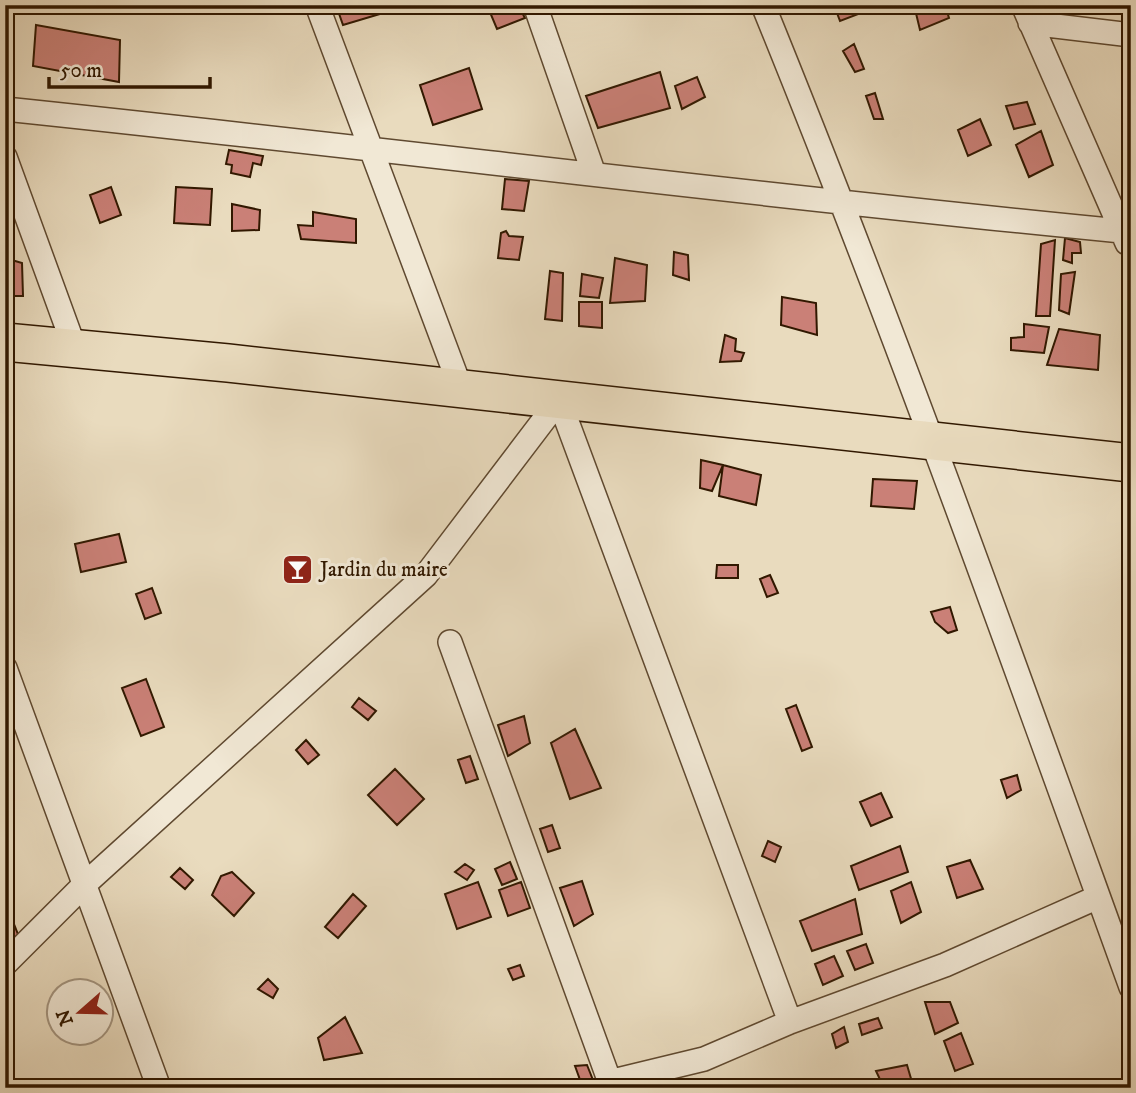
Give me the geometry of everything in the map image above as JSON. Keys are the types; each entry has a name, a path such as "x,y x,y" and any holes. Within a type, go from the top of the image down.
{"main road":[{"path":"5,342 1131,463"}],"street":[{"path":"317,5 461,389"},
{"path":"535,5 594,174"},
{"path":"763,5 845,205 934,441 1131,987"},
{"path":"1027,14 1127,237"},
{"path":"1027,14 1131,35"},
{"path":"5,109 370,147 1127,237"},
{"path":"5,157 75,349"},
{"path":"5,964 85,884 426,575 559,400"},
{"path":"559,400 790,1022"},
{"path":"450,642 611,1085 704,1059 790,1022 945,965 1098,897"},
{"path":"5,668 159,1088"}],"building":[{"path":"336,5 410,5 343,25"},
{"path":"497,5 518,5 525,18 497,29 489,10"},
{"path":"834,5 858,5 861,13 840,21"},
{"path":"914,5 945,5 949,18 920,30"},
{"path":"36,25 120,40 119,82 33,66"},
{"path":"854,44 864,69 855,72 843,51"},
{"path":"469,68 482,109 433,125 420,85"},
{"path":"660,72 670,108 598,128 586,96"},
{"path":"697,77 705,97 682,109 675,86"},
{"path":"875,93 883,119 874,119 866,96"},
{"path":"1027,102 1035,124 1014,129 1006,106"},
{"path":"980,119 991,145 968,156 958,130"},
{"path":"1041,131 1053,165 1029,177 1016,145"},
{"path":"229,150 263,156 261,165 253,163 250,177 231,173 232,165 226,164"},
{"path":"505,179 529,181 524,211 502,209"},
{"path":"111,187 121,215 100,223 90,195"},
{"path":"176,187 212,189 210,225 174,223"},
{"path":"232,204 260,210 259,230 232,231"},
{"path":"313,212 356,219 356,243 301,239 298,225 313,226"},
{"path":"506,231 509,236 523,237 519,260 498,258 501,233"},
{"path":"1065,238 1080,242 1081,253 1072,253 1072,263 1063,260"},
{"path":"1055,240 1050,316 1036,316 1041,244"},
{"path":"674,252 688,255 689,280 673,275"},
{"path":"5,258 22,263 23,296 5,296"},
{"path":"615,258 647,265 645,301 610,303"},
{"path":"550,271 563,273 562,321 545,319"},
{"path":"1075,272 1069,314 1059,310 1061,274"},
{"path":"582,274 603,278 599,298 580,296"},
{"path":"782,297 816,303 817,335 781,325"},
{"path":"579,302 602,302 602,328 579,326"},
{"path":"1024,324 1049,327 1044,353 1011,350 1011,338 1024,337"},
{"path":"1059,329 1100,335 1098,370 1047,365"},
{"path":"725,335 736,339 735,351 744,353 741,361 720,362"},
{"path":"701,460 723,465 712,491 700,488"},
{"path":"723,465 761,475 756,505 719,496"},
{"path":"873,479 917,481 914,509 871,506"},
{"path":"119,534 126,562 81,572 75,544"},
{"path":"717,565 738,565 738,578 716,578"},
{"path":"770,575 778,593 767,597 760,579"},
{"path":"152,588 161,613 145,619 136,594"},
{"path":"950,607 957,630 948,633 935,622 931,612"},
{"path":"146,679 164,727 141,736 122,688"},
{"path":"359,698 376,711 368,720 352,707"},
{"path":"796,705 812,747 802,751 786,709"},
{"path":"524,716 530,743 508,756 498,725"},
{"path":"575,729 601,788 570,799 551,743"},
{"path":"306,740 319,755 308,764 296,750"},
{"path":"470,756 478,779 466,783 458,760"},
{"path":"395,769 424,799 397,825 368,795"},
{"path":"1017,775 1021,790 1007,798 1001,780"},
{"path":"881,793 892,817 871,826 860,802"},
{"path":"552,825 560,848 548,852 540,829"},
{"path":"768,841 781,847 775,862 762,856"},
{"path":"900,846 908,872 859,890 851,866"},
{"path":"970,860 983,889 957,898 947,867"},
{"path":"510,862 517,879 502,885 495,869"},
{"path":"465,864 474,870 467,880 455,872"},
{"path":"180,868 193,880 185,889 171,877"},
{"path":"232,872 254,893 234,916 212,895 221,876"},
{"path":"582,881 593,914 574,926 560,888"},
{"path":"478,882 491,917 457,929 445,894"},
{"path":"521,882 530,908 508,916 499,890"},
{"path":"911,882 921,912 901,923 891,891"},
{"path":"353,894 366,906 338,938 325,927"},
{"path":"855,899 862,934 812,951 800,921"},
{"path":"5,901 19,937 5,951"},
{"path":"866,944 873,963 855,970 847,951"},
{"path":"834,956 843,976 823,985 815,964"},
{"path":"520,965 524,976 513,980 508,969"},
{"path":"268,979 278,989 273,998 258,989"},
{"path":"925,1002 950,1002 958,1023 935,1034"},
{"path":"345,1017 362,1053 324,1060 318,1038"},
{"path":"878,1018 882,1028 862,1035 859,1024"},
{"path":"844,1027 848,1042 836,1048 832,1034"},
{"path":"961,1033 973,1064 955,1071 944,1041"},
{"path":"587,1065 595,1085 583,1088 575,1066"},
{"path":"907,1065 912,1082 899,1088 884,1088 876,1071"}],"place":[{"name":"Jardin du maire","path":"297,569"}]}
